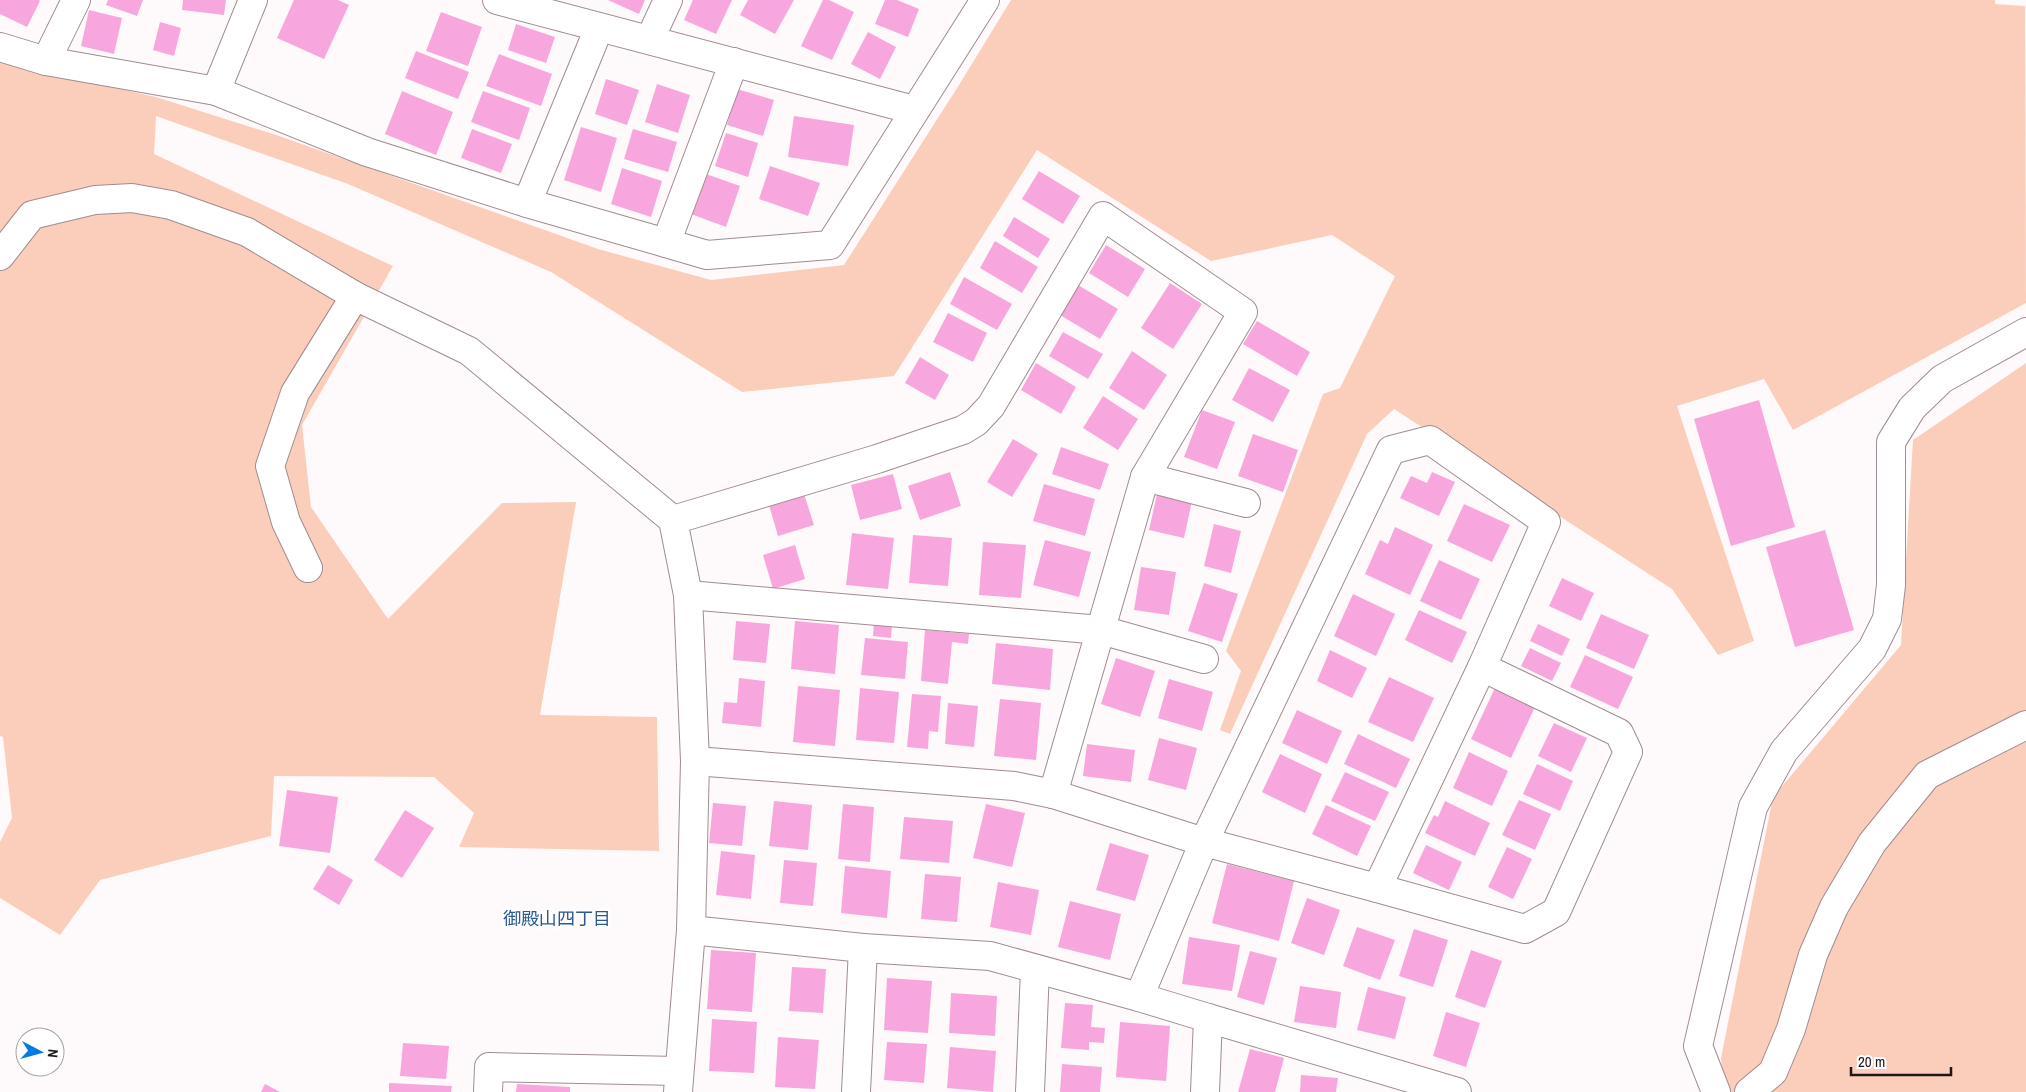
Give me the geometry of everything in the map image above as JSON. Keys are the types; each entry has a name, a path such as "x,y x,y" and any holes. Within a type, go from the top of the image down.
{"street":[{"path":"46,61 76,0"},
{"path":"216,91 253,0"},
{"path":"497,0 914,110"},
{"path":"650,39 668,0"},
{"path":"0,47 46,61 216,91 367,152 527,203 707,255 830,245 985,0"},
{"path":"527,203 599,28"},
{"path":"666,243 734,62"},
{"path":"0,256 32,215 95,200 132,198 171,205 248,232 355,296 468,350 673,520 688,595 695,761 691,930 678,1082 489,1067 488,1092"},
{"path":"673,520 877,459 963,430 976,422 992,406 1103,216 1243,312 1145,477 1053,794"},
{"path":"308,568 286,522 270,466 296,393 355,296"},
{"path":"1716,1092 1698,1046 1753,807 1784,751 1872,649 1887,619 1891,586 1891,442 1912,408 1942,379 2026,332"},
{"path":"1140,997 1204,842 1391,450 1430,440 1546,522 1482,667 1377,888"},
{"path":"1145,477 1246,503"},
{"path":"688,595 1101,630 1204,659"},
{"path":"695,761 1014,786 1053,794 1204,842 1525,930 1556,912 1628,752 1619,733 1482,667"},
{"path":"1749,1092 1773,1072 1792,1029 1813,955 1834,906 1872,843 1927,774 2026,725"},
{"path":"691,930 863,948 990,956 1140,997 1208,1018 1383,1081 1457,1092"},
{"path":"856,1092 863,948"},
{"path":"1030,1092 1035,968"},
{"path":"1205,1092 1208,1018"}],"shaded area":[{"path":"1011,0 1995,0 1995,4 2025,6 2026,303 1793,430 1764,379 1677,406 1754,641 1718,655 1672,589 1394,409 1367,434 1230,734 1220,730 1241,671 1226,651 1323,394 1340,388 1395,276 1332,235 1211,261 1037,150 894,376 742,392 551,272 348,184 156,116 154,154 393,266 302,425 311,507 388,619 502,503 576,502 540,715 657,717 659,851 459,847 474,813 434,777 274,776 271,836 100,880 60,935 0,898 0,842 12,818 3,737 0,736 0,63 156,97 279,136 598,249 711,280 844,265"},
{"path":"2026,363 2026,1092 1724,1092 1721,1058 1773,797 1901,645 1913,440"}],"building":[{"path":"0,0 40,1 27,27 0,14"},
{"path":"108,0 143,0 137,16 106,5"},
{"path":"183,0 226,0 224,15 182,10"},
{"path":"294,0 338,0 349,5 324,59 277,38"},
{"path":"608,0 645,0 639,14"},
{"path":"693,0 732,0 716,34 684,20"},
{"path":"748,0 794,0 775,34 740,15"},
{"path":"823,0 829,0 854,12 832,60 801,46"},
{"path":"885,0 897,0 919,9 908,37 875,24"},
{"path":"89,10 122,18 114,54 81,46"},
{"path":"441,12 482,27 468,66 426,51"},
{"path":"160,22 181,28 174,56 153,50"},
{"path":"516,24 555,37 546,63 508,50"},
{"path":"868,32 896,47 880,79 851,64"},
{"path":"416,51 469,72 458,99 405,78"},
{"path":"499,54 552,74 541,106 486,86"},
{"path":"606,79 639,90 627,125 595,114"},
{"path":"657,84 690,95 678,133 645,122"},
{"path":"737,89 774,100 763,136 727,125"},
{"path":"402,91 453,112 436,155 385,134"},
{"path":"483,91 530,108 519,140 471,122"},
{"path":"794,116 854,125 848,166 788,157"},
{"path":"581,127 617,138 601,192 564,180"},
{"path":"472,129 512,144 501,173 461,158"},
{"path":"633,129 677,142 668,172 624,159"},
{"path":"726,133 758,143 748,177 715,166"},
{"path":"770,166 820,183 808,216 759,199"},
{"path":"622,168 662,181 651,217 611,204"},
{"path":"1039,171 1080,196 1063,224 1022,199"},
{"path":"706,174 740,186 726,227 691,214"},
{"path":"1014,217 1050,239 1038,258 1003,236"},
{"path":"995,241 1038,267 1022,293 980,268"},
{"path":"1106,245 1145,269 1128,297 1089,273"},
{"path":"964,277 1012,304 997,330 950,304"},
{"path":"1170,283 1202,304 1173,349 1141,328"},
{"path":"1078,285 1118,309 1100,339 1060,315"},
{"path":"948,313 987,333 973,362 933,342"},
{"path":"1257,321 1310,352 1297,376 1243,344"},
{"path":"1063,332 1103,354 1088,379 1049,356"},
{"path":"1132,351 1167,375 1144,410 1109,388"},
{"path":"920,357 949,375 935,400 905,383"},
{"path":"1036,363 1076,387 1061,414 1021,390"},
{"path":"1249,368 1290,390 1273,422 1232,400"},
{"path":"1103,396 1138,419 1118,450 1083,428"},
{"path":"1759,400 1795,527 1731,546 1694,419"},
{"path":"1202,410 1235,422 1217,469 1184,457"},
{"path":"1253,434 1298,450 1283,492 1238,476"},
{"path":"1013,439 1038,454 1012,497 987,482"},
{"path":"1061,447 1109,464 1100,490 1052,474"},
{"path":"950,472 961,506 920,520 908,486"},
{"path":"1432,472 1455,482 1439,516 1400,498 1411,476 1427,483"},
{"path":"893,474 902,509 860,520 851,485"},
{"path":"1044,484 1095,499 1085,536 1033,521"},
{"path":"804,494 814,525 778,536 769,505"},
{"path":"1157,494 1192,501 1184,538 1149,530"},
{"path":"1464,504 1510,525 1492,562 1447,541"},
{"path":"1214,524 1241,531 1231,573 1204,566"},
{"path":"1395,527 1433,545 1410,595 1365,574 1380,540 1388,544"},
{"path":"1825,530 1854,630 1795,647 1766,547"},
{"path":"852,533 894,538 888,589 846,585"},
{"path":"913,535 952,538 948,586 909,583"},
{"path":"1045,540 1091,552 1079,597 1033,585"},
{"path":"983,542 1026,545 1021,598 979,595"},
{"path":"795,545 805,579 773,589 763,555"},
{"path":"1439,560 1480,579 1461,620 1420,601"},
{"path":"1141,567 1176,572 1169,615 1134,610"},
{"path":"1562,578 1594,593 1581,621 1549,606"},
{"path":"1204,583 1238,594 1222,642 1188,631"},
{"path":"1353,594 1395,614 1376,656 1334,636"},
{"path":"1419,610 1467,632 1452,663 1405,640"},
{"path":"1601,614 1649,635 1634,669 1586,648"},
{"path":"736,621 770,624 766,663 733,660"},
{"path":"795,621 839,625 835,674 791,669"},
{"path":"874,622 892,624 891,638 873,636"},
{"path":"1538,624 1570,639 1562,656 1530,641"},
{"path":"925,630 969,634 968,644 952,642 948,684 921,681"},
{"path":"865,638 908,642 905,679 861,675"},
{"path":"996,643 1053,649 1050,690 992,684"},
{"path":"1530,648 1561,663 1552,681 1521,666"},
{"path":"1330,650 1367,668 1352,698 1317,681"},
{"path":"1585,655 1633,677 1618,709 1570,687"},
{"path":"1116,658 1155,671 1140,717 1101,704"},
{"path":"1389,677 1434,698 1413,742 1368,722"},
{"path":"739,678 765,681 761,727 722,723 724,702 737,703"},
{"path":"1169,679 1213,692 1202,731 1158,718"},
{"path":"798,686 840,690 835,746 793,742"},
{"path":"860,688 899,692 894,743 856,740"},
{"path":"1495,688 1535,707 1511,758 1471,739"},
{"path":"912,694 941,696 938,732 929,731 928,749 907,747"},
{"path":"1000,699 1041,703 1036,760 994,756"},
{"path":"948,703 978,706 974,747 945,744"},
{"path":"1297,710 1342,731 1327,764 1282,743"},
{"path":"1554,723 1587,738 1571,772 1538,756"},
{"path":"1358,734 1410,759 1396,788 1344,764"},
{"path":"1159,738 1197,748 1186,790 1148,780"},
{"path":"1087,744 1135,750 1131,782 1083,776"},
{"path":"1469,752 1508,771 1492,806 1453,788"},
{"path":"1280,754 1322,774 1305,813 1262,792"},
{"path":"1537,764 1573,781 1560,811 1523,794"},
{"path":"1345,772 1389,792 1375,821 1331,801"},
{"path":"287,790 338,797 330,853 279,846"},
{"path":"1519,800 1551,814 1535,850 1502,835"},
{"path":"774,801 812,805 808,850 769,846"},
{"path":"1445,801 1490,823 1475,856 1425,833 1434,815 1438,817"},
{"path":"713,803 746,806 742,846 709,843"},
{"path":"843,804 874,807 870,862 838,859"},
{"path":"986,804 1025,813 1012,867 973,858"},
{"path":"1326,805 1371,826 1357,856 1312,834"},
{"path":"405,810 434,828 402,878 374,860"},
{"path":"904,817 953,821 949,863 900,859"},
{"path":"1110,843 1149,855 1135,901 1096,890"},
{"path":"1426,845 1462,862 1449,890 1413,873"},
{"path":"1507,847 1532,859 1513,899 1488,887"},
{"path":"721,851 755,855 751,899 716,895"},
{"path":"784,860 817,863 813,906 780,903"},
{"path":"1227,864 1294,881 1279,941 1212,923"},
{"path":"328,865 353,880 339,905 313,889"},
{"path":"845,866 891,871 887,918 841,913"},
{"path":"925,874 961,877 957,922 921,919"},
{"path":"998,882 1039,890 1031,935 990,927"},
{"path":"1307,898 1340,910 1324,955 1291,943"},
{"path":"1070,901 1121,914 1110,960 1058,947"},
{"path":"1357,927 1395,940 1380,980 1343,966"},
{"path":"1414,929 1448,940 1433,987 1399,976"},
{"path":"1189,937 1240,945 1232,991 1182,984"},
{"path":"711,950 756,953 752,1012 707,1009"},
{"path":"1471,950 1502,961 1485,1008 1455,997"},
{"path":"1250,951 1277,958 1264,1005 1237,997"},
{"path":"792,967 826,969 823,1013 789,1011"},
{"path":"887,978 932,981 928,1033 884,1030"},
{"path":"1300,986 1341,992 1336,1028 1294,1022"},
{"path":"1368,987 1406,997 1395,1039 1357,1030"},
{"path":"951,993 997,996 995,1036 949,1033"},
{"path":"1065,1003 1093,1005 1091,1027 1105,1028 1104,1043 1089,1042 1089,1050 1061,1048"},
{"path":"1446,1012 1480,1023 1466,1067 1433,1056"},
{"path":"712,1019 757,1022 754,1073 709,1071"},
{"path":"1120,1022 1170,1026 1166,1081 1116,1077"},
{"path":"778,1037 819,1040 815,1089 775,1087"},
{"path":"887,1042 927,1044 924,1083 884,1080"},
{"path":"403,1043 449,1046 446,1079 400,1076"},
{"path":"950,1047 996,1051 993,1092 947,1088"},
{"path":"1250,1049 1284,1058 1275,1092 1238,1092"},
{"path":"1062,1064 1102,1067 1100,1092 1060,1092"},
{"path":"1301,1075 1338,1078 1336,1092 1300,1092"},
{"path":"389,1083 452,1086 451,1092 389,1092"},
{"path":"265,1084 280,1092 261,1092"},
{"path":"517,1084 570,1087 570,1092 516,1092"}],"district":[{"name":"御殿山四丁目","path":"557,919"}]}
